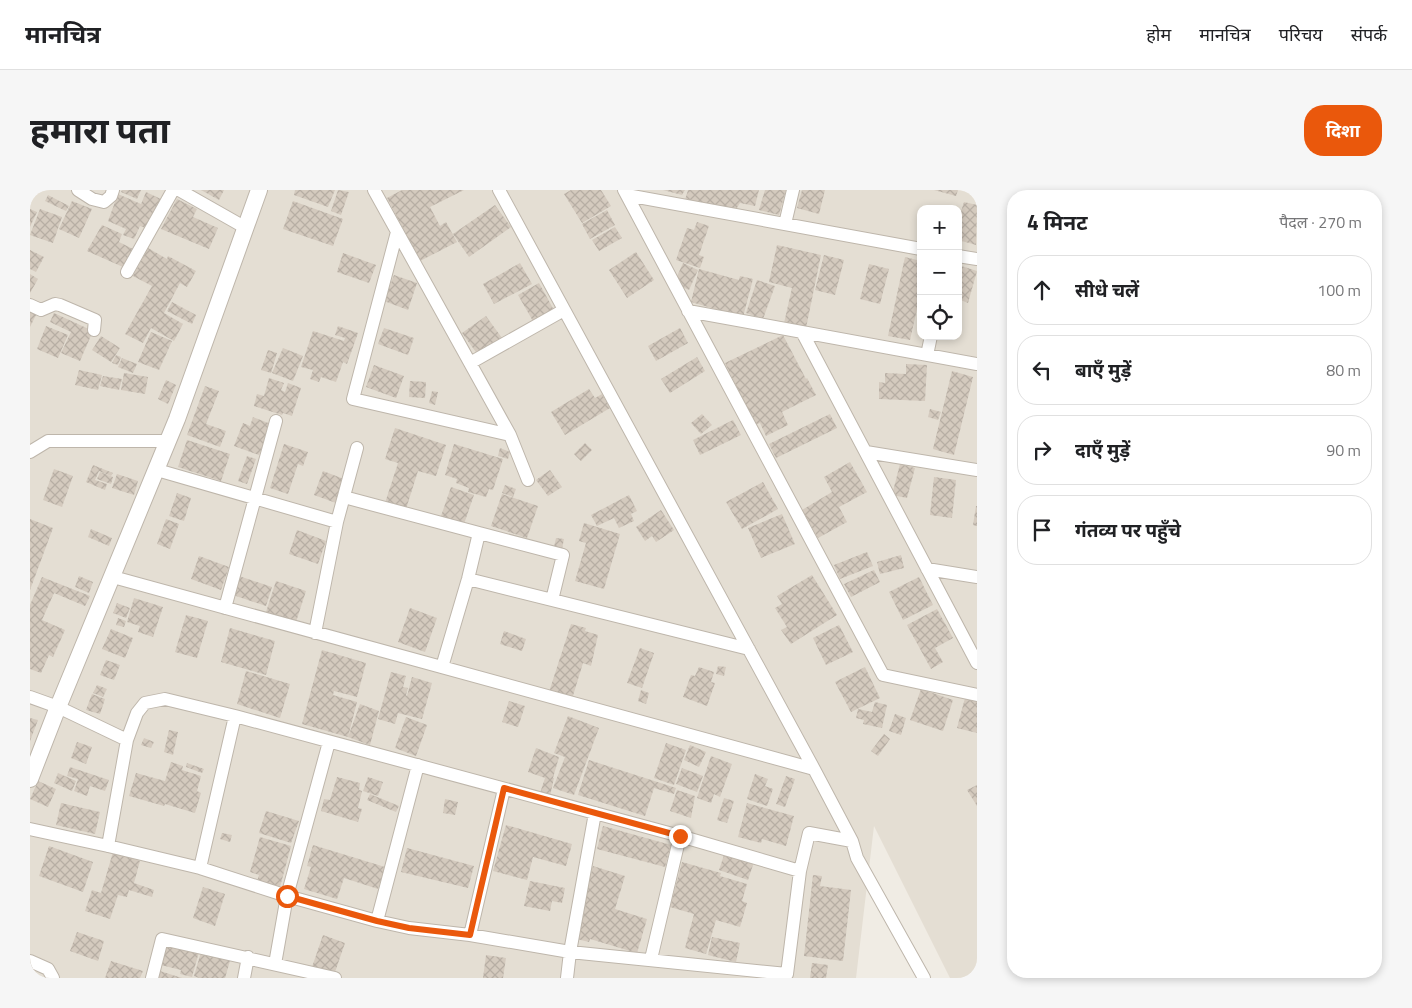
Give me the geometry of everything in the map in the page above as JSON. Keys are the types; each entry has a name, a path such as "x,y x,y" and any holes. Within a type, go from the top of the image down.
{"street":[{"path":"78,190 92,199 104,202 111,196 114,190"},
{"path":"127,272 173,190"},
{"path":"30,779 58,706 157,470 259,190"},
{"path":"374,190 510,435 528,480"},
{"path":"500,190 814,769 852,841 857,858 924,978"},
{"path":"785,224 793,190"},
{"path":"186,192 246,228"},
{"path":"625,193 917,248"},
{"path":"625,193 883,675 977,694"},
{"path":"397,232 353,399 510,435"},
{"path":"962,257 977,259"},
{"path":"30,305 41,310 55,304 60,305 95,320 94,330"},
{"path":"470,363 564,310"},
{"path":"688,311 977,364"},
{"path":"802,332 977,663"},
{"path":"927,355 929,340"},
{"path":"225,608 276,421"},
{"path":"30,452 48,441 168,441"},
{"path":"315,633 337,522 357,448"},
{"path":"866,452 977,470"},
{"path":"157,470 337,522"},
{"path":"344,497 562,555 552,600"},
{"path":"442,668 468,579 479,532"},
{"path":"927,569 977,576"},
{"path":"113,578 814,769"},
{"path":"468,579 749,649"},
{"path":"30,697 58,706 127,740"},
{"path":"108,846 127,740 137,713 144,703 165,699 504,788 800,871"},
{"path":"200,868 235,716"},
{"path":"275,964 287,896 329,742"},
{"path":"377,921 418,765"},
{"path":"470,935 504,788"},
{"path":"567,978 595,813"},
{"path":"30,829 200,868 287,896 409,928 470,935 570,952 652,959 788,976 800,871 809,833 852,841"},
{"path":"652,959 680,836"},
{"path":"152,978 162,939 335,978"},
{"path":"244,978 248,958"},
{"path":"30,961 48,969 53,978"}],"shaded area":[{"path":"30,190 977,190 977,978 950,978 874,826 856,978 30,978"}],"building":[{"path":"122,190 141,190 137,199 121,192"},
{"path":"201,190 224,190 219,200"},
{"path":"295,190 335,190 328,207 294,195"},
{"path":"338,190 349,192 341,215 331,211"},
{"path":"402,190 464,190 430,207 440,226 446,222 457,242 420,261 387,198"},
{"path":"571,190 601,190 611,206 582,223 564,194"},
{"path":"663,190 685,190 682,195"},
{"path":"688,190 759,190 755,206 740,203 735,211 685,200"},
{"path":"765,190 786,190 779,215 759,210"},
{"path":"802,190 825,190 819,214 797,208"},
{"path":"934,190 958,190 956,196"},
{"path":"146,192 163,200 148,229 140,226 134,239 123,235 126,229 108,221 118,194 141,204"},
{"path":"48,195 69,206 66,211 45,201"},
{"path":"177,199 197,209 193,217 218,228 209,249 161,229"},
{"path":"72,201 92,209 79,238 59,229"},
{"path":"293,201 343,219 333,246 283,229"},
{"path":"964,202 977,205 976,245 962,241 962,208"},
{"path":"495,205 511,227 469,257 453,234"},
{"path":"30,209 37,212 30,227"},
{"path":"40,209 62,217 53,243 30,235"},
{"path":"607,210 615,225 590,239 582,224"},
{"path":"697,222 709,226 699,255 704,257 700,268 676,260 687,228 694,230"},
{"path":"102,225 122,234 119,242 133,249 123,267 87,251"},
{"path":"615,227 622,238 599,251 592,240"},
{"path":"777,245 821,255 806,328 784,323 792,288 769,282"},
{"path":"148,248 167,259 168,256 196,271 187,287 180,283 164,313 183,324 174,341 151,328 143,343 125,334 152,286 133,276"},
{"path":"30,250 44,257 36,272 30,269"},
{"path":"636,252 654,280 627,298 609,270"},
{"path":"343,253 376,265 369,283 337,272"},
{"path":"824,255 844,260 835,295 815,290"},
{"path":"905,257 917,260 917,309 910,340 888,336"},
{"path":"520,263 532,284 494,304 483,284"},
{"path":"683,263 698,270 689,290 674,283"},
{"path":"869,264 889,269 880,304 860,299"},
{"path":"962,266 977,271 968,303 962,301"},
{"path":"699,269 739,280 740,276 753,279 743,317 691,302"},
{"path":"30,274 38,279 30,293"},
{"path":"394,275 417,283 408,310 384,301"},
{"path":"757,280 775,286 763,319 746,313"},
{"path":"539,283 555,312 534,323 518,295"},
{"path":"172,302 196,315 192,324 167,311"},
{"path":"30,309 37,313 30,327"},
{"path":"54,313 93,331 80,361 61,353 71,332 50,322"},
{"path":"486,316 502,338 478,355 462,333"},
{"path":"46,326 68,335 58,358 37,349"},
{"path":"338,326 358,333 347,364 343,362 336,382 321,377 319,382 310,379 313,370 301,367 313,331 344,341 345,338 335,335"},
{"path":"384,328 414,338 408,355 378,344"},
{"path":"680,328 688,343 656,361 648,346"},
{"path":"151,332 172,341 159,370 138,362"},
{"path":"783,335 816,395 782,412 788,425 766,436 760,423 755,425 725,363"},
{"path":"101,336 120,348 111,362 92,350"},
{"path":"283,348 303,356 293,381 272,373"},
{"path":"268,350 277,353 271,373 261,370"},
{"path":"116,355 121,357 118,365 112,363"},
{"path":"697,357 705,371 670,393 661,379"},
{"path":"122,358 137,364 133,373 118,367"},
{"path":"906,364 927,365 925,401 879,399 879,382 885,383 885,373 906,374"},
{"path":"374,365 404,376 396,398 366,387"},
{"path":"79,370 102,375 98,390 75,385"},
{"path":"952,371 973,377 954,455 933,449"},
{"path":"124,373 148,377 145,394 121,390"},
{"path":"103,376 122,379 119,390 100,386"},
{"path":"269,378 284,383 281,390 285,392 288,383 301,388 292,416 283,413 282,415 254,406 257,394 264,396"},
{"path":"166,380 176,385 168,404 158,399"},
{"path":"410,381 426,382 425,398 409,397"},
{"path":"205,386 219,391 206,424 226,431 220,447 187,435"},
{"path":"589,389 595,398 602,394 610,408 565,435 551,412"},
{"path":"432,391 438,392 435,405 429,403"},
{"path":"930,409 941,412 938,420 928,417"},
{"path":"702,414 712,425 701,434 691,423"},
{"path":"830,414 837,428 776,458 769,444"},
{"path":"253,417 271,424 259,455 234,446 243,423 250,426"},
{"path":"733,420 741,435 700,455 693,440"},
{"path":"395,428 446,445 436,476 418,471 406,509 385,503 398,463 385,459"},
{"path":"187,440 230,454 221,481 178,467"},
{"path":"585,443 592,450 581,461 574,454"},
{"path":"284,444 308,452 303,466 298,464 288,494 270,488"},
{"path":"454,444 503,459 493,490 489,489 486,497 468,492 469,488 456,483 457,479 445,475"},
{"path":"500,448 510,452 508,459 498,456"},
{"path":"247,456 256,459 247,484 238,481"},
{"path":"850,462 867,492 839,507 847,522 818,538 802,510 832,492 824,477"},
{"path":"900,464 915,468 907,498 892,495"},
{"path":"93,465 113,473 111,476 99,471 95,480 107,484 105,490 86,482"},
{"path":"54,469 73,476 62,507 43,500"},
{"path":"550,470 562,487 548,496 536,480"},
{"path":"323,471 344,479 336,503 314,495"},
{"path":"100,472 113,477 111,484 97,479"},
{"path":"117,474 138,481 134,495 112,488"},
{"path":"934,477 956,480 952,518 930,515"},
{"path":"763,482 778,509 742,529 726,502"},
{"path":"505,485 516,489 513,497 502,493"},
{"path":"451,487 474,495 464,524 441,516"},
{"path":"177,493 191,498 184,521 169,516"},
{"path":"502,494 538,506 527,538 491,526"},
{"path":"629,495 637,511 631,514 634,521 619,528 614,518 597,526 591,515"},
{"path":"977,506 977,526 973,525"},
{"path":"661,510 674,530 656,542 652,536 645,541 636,527"},
{"path":"782,514 795,544 761,558 748,528"},
{"path":"30,519 53,528 30,590"},
{"path":"166,519 179,524 170,549 157,544"},
{"path":"584,523 620,534 604,589 575,581 586,543 579,541"},
{"path":"91,529 112,538 109,546 88,537"},
{"path":"297,530 326,541 318,564 289,554"},
{"path":"556,538 564,539 562,549 554,547"},
{"path":"867,552 873,566 840,579 834,565"},
{"path":"901,555 904,568 880,574 877,562"},
{"path":"199,556 229,567 221,590 191,579"},
{"path":"874,570 880,582 851,597 844,584"},
{"path":"812,575 837,615 791,644 781,630 787,627 775,608 782,604 777,596"},
{"path":"79,576 93,582 89,593 75,587"},
{"path":"239,576 272,587 266,606 233,595"},
{"path":"42,577 90,596 85,606 54,593 42,620 65,630 53,657 49,655 41,673 30,669 30,605"},
{"path":"919,577 933,605 903,620 889,592"},
{"path":"276,581 306,591 296,622 266,612"},
{"path":"134,598 163,607 153,637 138,632 140,626 127,622"},
{"path":"117,603 130,608 126,618 113,613"},
{"path":"410,608 437,618 425,652 398,642"},
{"path":"937,609 953,638 935,648 943,662 931,669 907,625"},
{"path":"186,615 208,621 197,658 175,652"},
{"path":"118,618 126,621 124,627 116,625"},
{"path":"571,624 586,628 585,631 598,635 591,666 583,663 572,699 549,692"},
{"path":"839,625 853,652 826,665 813,638"},
{"path":"230,628 275,641 266,675 221,662"},
{"path":"111,629 133,638 125,658 102,649"},
{"path":"504,631 526,639 522,651 500,644"},
{"path":"640,648 654,653 642,688 627,683"},
{"path":"322,650 366,663 357,697 334,691 333,695 357,702 348,737 302,724"},
{"path":"106,660 120,665 114,680 100,675"},
{"path":"718,666 726,667 724,676 716,674"},
{"path":"699,667 714,672 711,682 715,683 707,706 683,697 691,675 695,676"},
{"path":"865,667 880,698 851,712 835,682"},
{"path":"246,671 290,684 280,718 237,704"},
{"path":"391,672 406,676 403,687 408,688 407,696 412,677 432,683 422,719 398,713 395,724 378,719"},
{"path":"97,685 107,689 103,697 93,693"},
{"path":"921,689 953,700 943,731 910,720"},
{"path":"641,690 649,693 646,704 638,701"},
{"path":"92,694 105,699 100,714 86,710"},
{"path":"965,698 977,701 977,733 957,728"},
{"path":"509,701 525,706 518,727 502,722"},
{"path":"875,702 887,705 882,728 863,724 864,720 856,718 858,709 872,712"},
{"path":"360,704 379,711 370,745 348,737"},
{"path":"895,714 906,718 901,735 889,731"},
{"path":"568,716 599,728 574,795 553,788 565,757 554,753"},
{"path":"406,717 427,725 416,756 395,748"},
{"path":"30,718 38,720 30,741"},
{"path":"169,730 178,732 173,755 164,752"},
{"path":"884,734 890,739 878,756 871,751"},
{"path":"144,738 154,742 151,748 141,745"},
{"path":"77,742 92,747 86,764 71,758"},
{"path":"666,743 686,750 674,785 654,778"},
{"path":"690,745 706,752 699,767 684,760"},
{"path":"536,748 559,757 550,796 540,793 545,778 528,772"},
{"path":"711,756 732,764 720,797 714,794 711,803 697,798"},
{"path":"589,760 676,788 674,794 654,788 645,816 578,795"},
{"path":"171,762 183,766 182,770 201,776 197,791 201,793 195,813 129,796 136,773 165,781"},
{"path":"187,763 204,769 202,773 186,767"},
{"path":"70,767 109,780 105,791 90,786 87,796 74,791 78,779 67,776"},
{"path":"682,768 703,776 697,792 676,784"},
{"path":"58,773 76,781 72,791 54,783"},
{"path":"755,774 768,779 765,786 773,789 767,806 747,799"},
{"path":"786,776 795,779 785,807 776,804"},
{"path":"337,777 360,783 359,790 362,791 358,808 362,809 358,822 321,811 324,799 330,800"},
{"path":"368,777 383,782 378,796 363,791"},
{"path":"38,781 56,789 48,807 30,799"},
{"path":"977,785 977,806 967,790"},
{"path":"677,790 695,796 691,818 670,811"},
{"path":"370,794 399,806 396,812 367,800"},
{"path":"724,798 734,801 727,823 717,820"},
{"path":"445,799 458,802 455,815 443,813"},
{"path":"61,803 100,812 95,834 56,825"},
{"path":"747,803 794,816 786,846 762,839 761,843 738,837"},
{"path":"266,811 299,821 291,843 259,833"},
{"path":"506,825 572,844 566,866 533,857 527,880 493,871"},
{"path":"603,826 671,845 665,867 597,849"},
{"path":"222,833 232,835 230,842 220,839"},
{"path":"260,837 291,846 280,887 257,881 259,875 250,872"},
{"path":"313,845 385,867 378,889 344,878 337,899 304,889 311,867 307,866"},
{"path":"49,846 93,862 83,892 39,876"},
{"path":"407,848 474,866 468,888 401,872"},
{"path":"113,852 140,861 134,883 154,890 152,897 129,890 127,897 118,895 110,919 85,911 92,890 101,893"},
{"path":"725,852 754,862 748,880 719,870"},
{"path":"682,862 721,873 720,876 747,884 742,901 747,903 740,927 716,920 706,954 685,948 694,914 670,907"},
{"path":"593,866 625,876 615,909 647,919 637,953 590,939 589,942 577,939 584,913 580,911"},
{"path":"813,875 822,876 820,886 851,890 843,961 804,956"},
{"path":"530,881 565,888 562,903 552,901 550,911 524,906"},
{"path":"203,887 225,894 215,926 193,918"},
{"path":"77,932 104,941 98,961 70,951"},
{"path":"323,935 345,943 334,975 312,967"},
{"path":"712,937 740,943 736,962 708,955"},
{"path":"167,943 199,952 192,977 180,974 181,970 161,965"},
{"path":"201,952 230,961 225,978 199,978 194,976"},
{"path":"486,955 506,958 503,978 483,978"},
{"path":"111,961 143,971 140,978 105,978"},
{"path":"812,963 828,965 826,978 810,978"},
{"path":"160,971 182,978 158,978"}],"route":[{"path":"287,896 409,928 470,935 504,788 680,836"}]}
